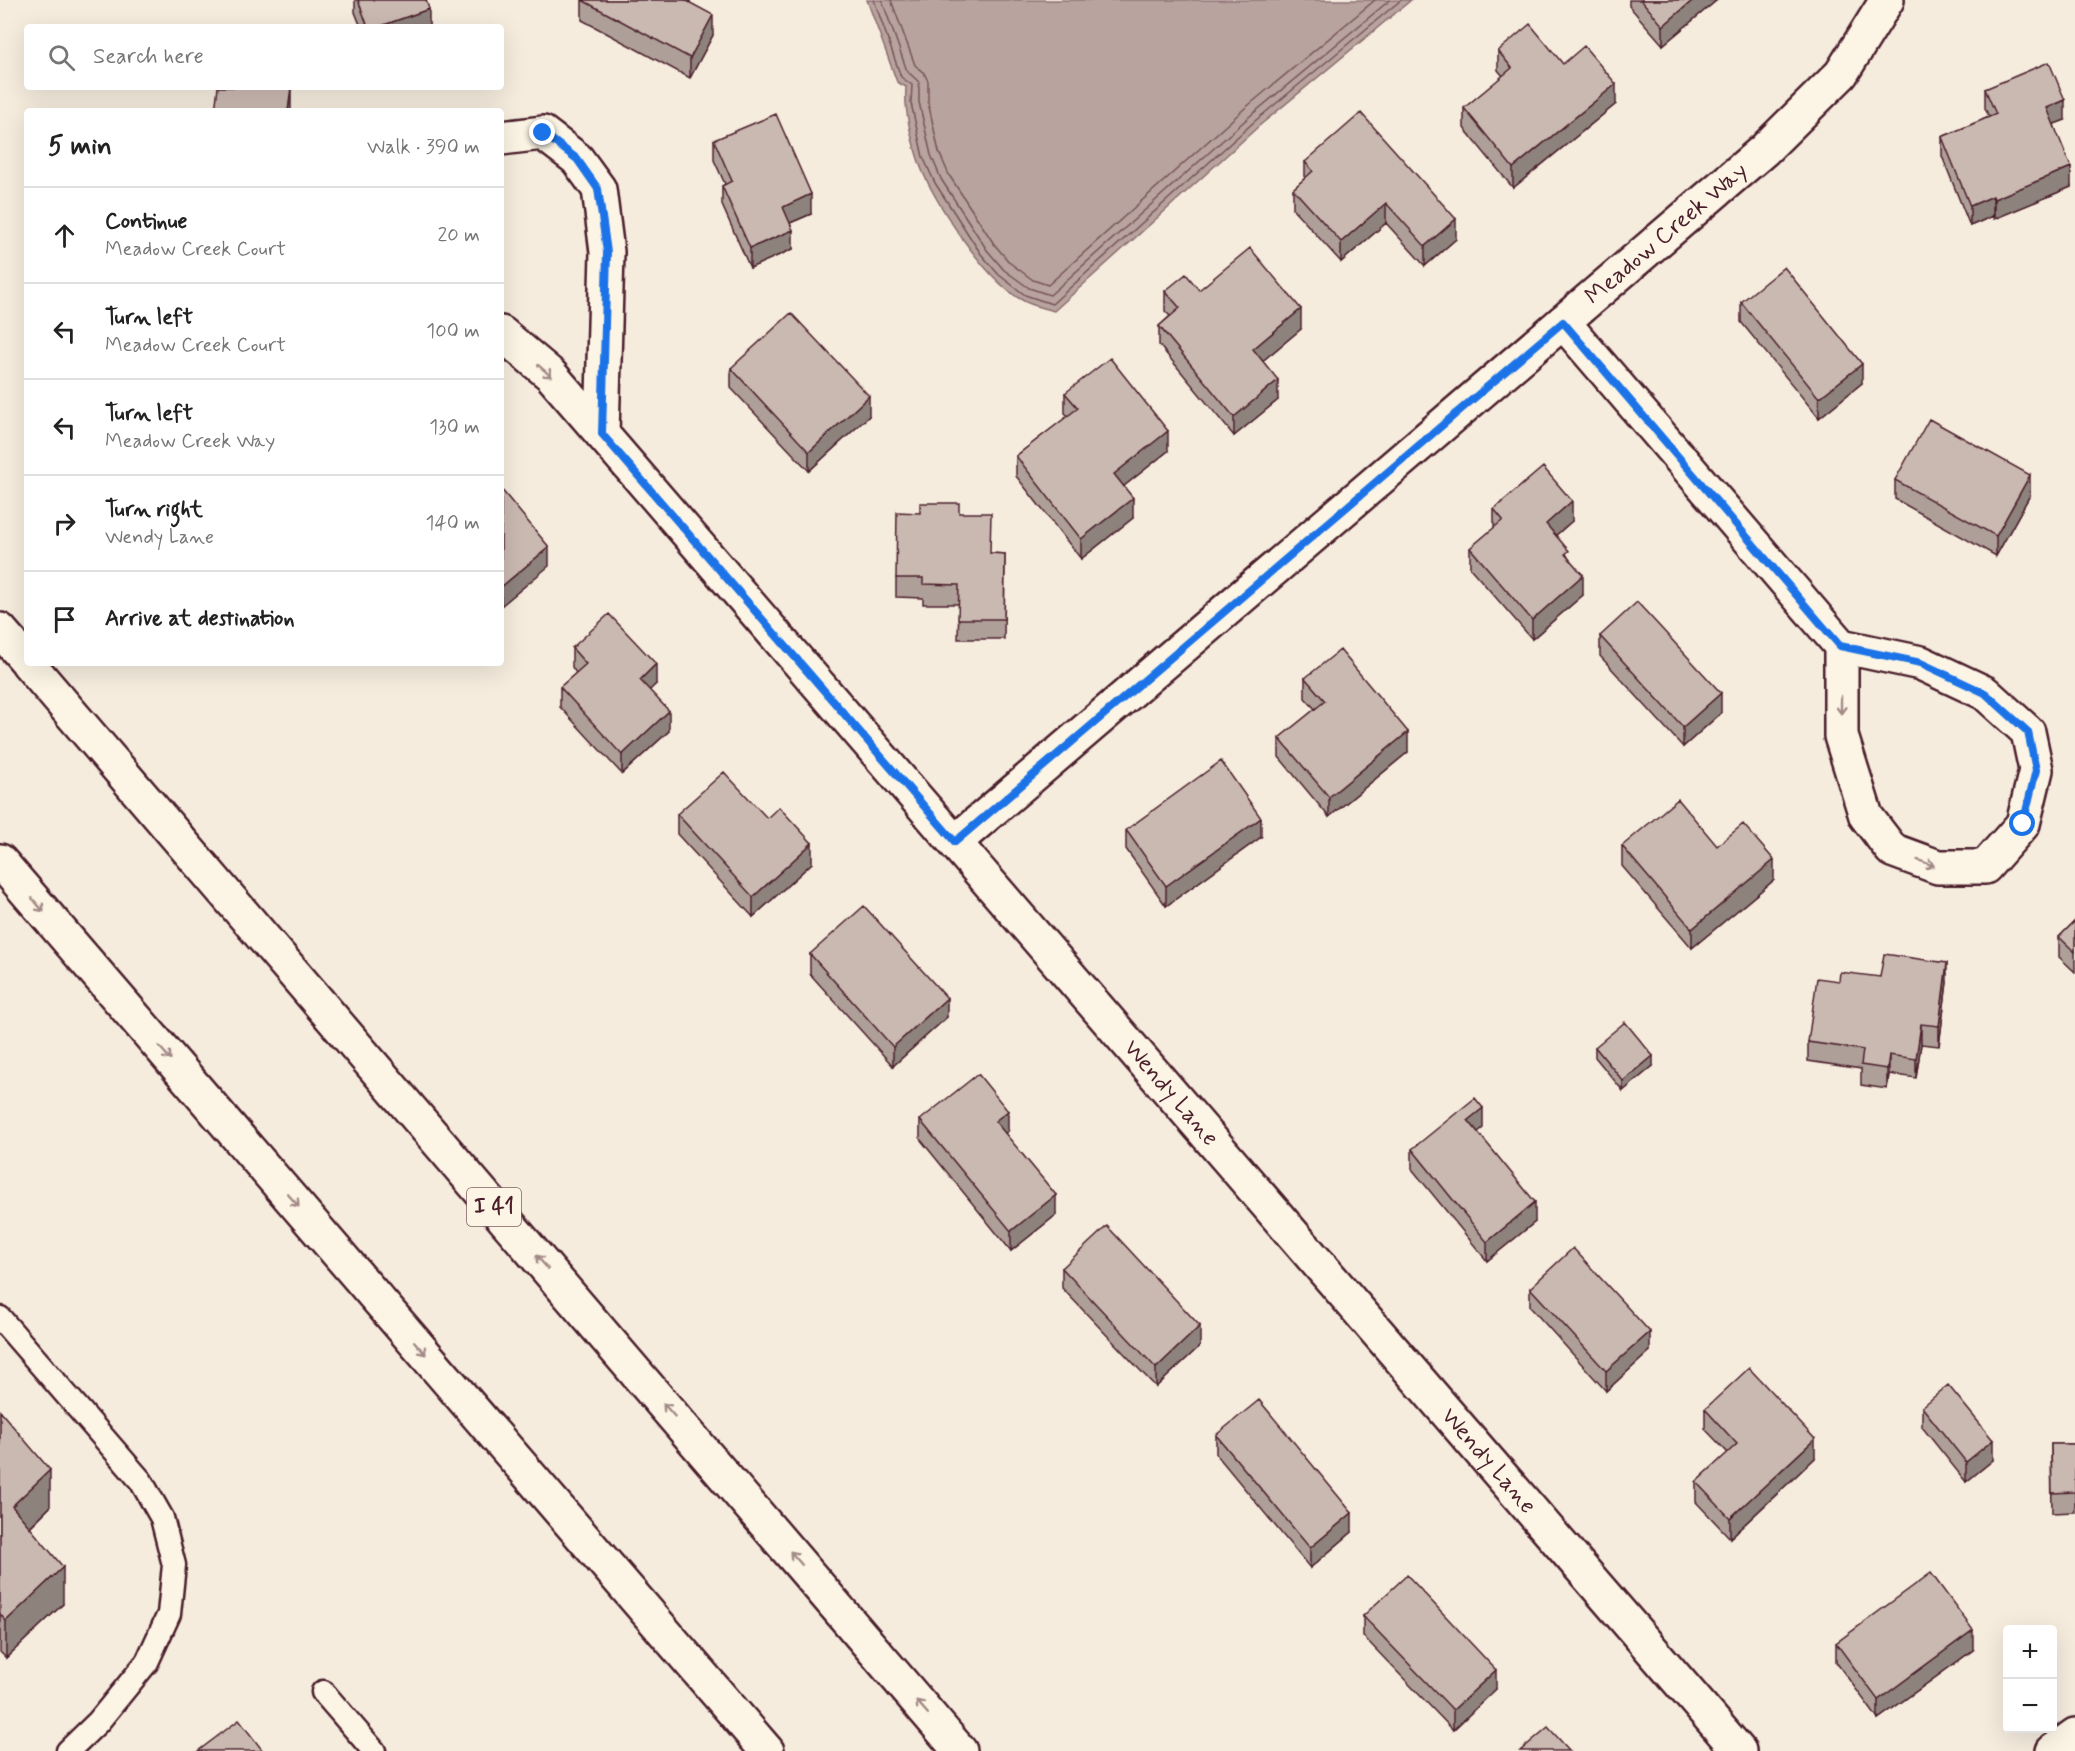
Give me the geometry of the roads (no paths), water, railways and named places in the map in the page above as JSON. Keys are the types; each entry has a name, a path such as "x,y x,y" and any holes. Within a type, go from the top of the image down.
{"main road":[{"name":"Meadow Creek Way","path":"955,842 1764,150 1840,75 1887,0"},
{"path":"504,138 543,133 577,159 598,189 607,252 602,434"},
{"path":"1563,322 1840,646 1921,663 1985,693 2028,732 2036,770 2023,824 1985,867 1938,867 1892,850 1866,816 1840,736 1840,646"},
{"name":"Wendy Lane","path":"504,336 551,375 1739,1751"},
{"name":"I 41","path":"0,630 24,657"},
{"name":"I 41","path":"31,666 960,1751"},
{"path":"0,861 767,1751"},
{"path":"2053,1751 2075,1735"}],"lane":[{"path":"0,1318 141,1481 162,1518 174,1565 169,1614 147,1662 98,1722 68,1751"},
{"path":"323,1692 374,1751"}],"water":[{"path":"867,0 1411,0 1259,126 1054,311 1028,303 1010,292 978,258 947,216 924,175 918,159 907,114 906,87 897,82"}]}
